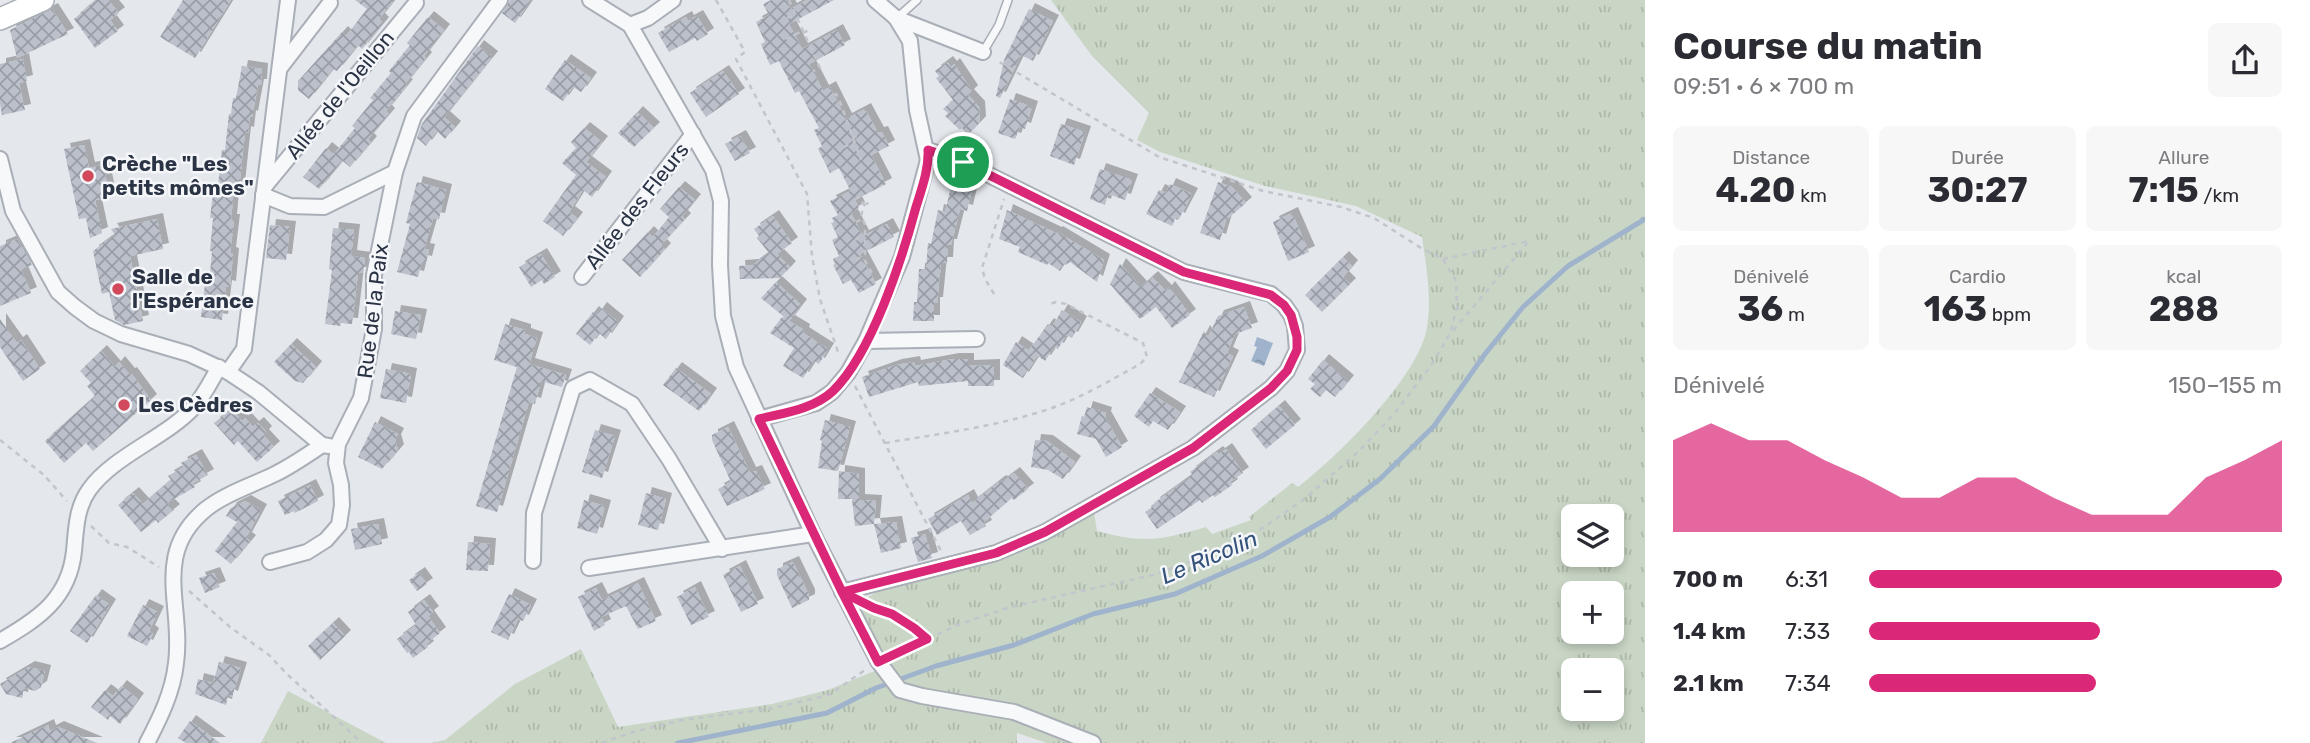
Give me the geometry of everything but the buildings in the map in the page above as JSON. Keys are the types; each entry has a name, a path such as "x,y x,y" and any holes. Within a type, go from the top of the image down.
{"main road":[{"path":"0,19 43,0"}],"street":[{"path":"0,641 48,609 61,592 70,573 79,514 88,491 103,474 192,409 223,370 244,349 288,0"},
{"name":"Rue de la Paix","path":"270,562 307,552 326,541 339,525 342,505 336,463 338,444 361,398 374,329 373,275 395,172 414,116 500,0"},
{"path":"590,0 630,25 713,170 721,201 720,265 723,316 736,367 813,534 878,662 900,690 1014,712 1093,743"},
{"path":"630,25 648,18 673,0"},
{"path":"759,419 816,403 832,391 848,373 866,341 902,257 926,170 928,150 917,110 910,41 896,18 875,0"},
{"path":"279,69 330,3"},
{"name":"Allée de l'Oeillon","path":"264,191 415,3"},
{"path":"896,18 983,52"},
{"name":"Allée des Fleurs","path":"582,277 693,134"},
{"path":"842,592 996,553 1045,532 1193,448 1271,388 1293,361 1297,350 1295,326 1284,305 1271,295 1184,272 963,162 928,150"},
{"path":"0,159 13,211 58,292 94,321 121,334 189,354 223,370 258,392 322,444"},
{"path":"264,191 290,206 324,207 395,172"},
{"path":"866,341 977,339"},
{"path":"533,561 534,513 565,413 573,388 590,380 632,404 722,549"},
{"path":"147,743 170,691 176,664 178,628 171,576 177,550 190,526 205,510 224,498 285,469 322,444 338,444"},
{"path":"589,568 813,534"}],"lane":[{"path":"896,18 917,0"},
{"path":"983,52 999,25 1009,0"}],"path":[{"path":"716,0 745,52 736,59 807,194 812,256 820,299 839,356 944,555"},
{"path":"789,0 820,68 813,71"},
{"path":"787,18 795,14"},
{"path":"786,39 811,29"},
{"path":"803,52 811,48"},
{"path":"983,52 1159,157 1209,176 1341,207 1374,218 1443,259 1456,281 1457,307 1450,334"},
{"path":"834,95 836,94 842,108 861,160"},
{"path":"837,111 842,108"},
{"path":"840,128 847,124"},
{"path":"844,147 859,135"},
{"path":"994,295 982,268 1008,185"},
{"path":"855,199 859,197 864,205 862,219"},
{"path":"864,205 872,201"},
{"path":"856,222 862,219"},
{"path":"862,219 867,223 865,261 871,275"},
{"path":"855,240 865,234"},
{"path":"602,743 682,720 769,709 829,695 878,662 960,624 1010,607 1153,575 1209,555 1251,536 1303,499 1358,452 1394,414 1430,367 1450,334 1529,241 1443,259"},
{"path":"856,260 865,256"},
{"path":"885,443 1006,421 1045,410 1091,391 1140,364 1147,357 1143,343 1066,304 1056,302 1047,305"},
{"path":"842,592 892,614 927,639"}],"green space":[{"path":"1051,0 1645,0 1645,743 1047,743 1017,733 1017,743 431,743 445,740 515,684 581,649 618,727 772,704 828,690 887,666 858,609 865,599 878,591 1000,561 1052,537 1094,513 1097,531 1128,538 1152,539 1206,527 1212,534 1251,520 1249,517 1292,483 1298,487 1314,474 1354,437 1393,392 1421,347 1427,327 1429,304 1422,237 1356,206 1265,186 1160,152 1137,140 1149,113 1092,56"},
{"path":"288,691 386,743 261,743"}],"water":[{"path":"1257,337 1273,343 1264,366 1251,361 1257,347 1254,346"}],"waterway":[{"name":"Le Ricolin","path":"678,743 827,713 876,688 936,666 1014,645 1093,614 1175,594 1262,556 1330,517 1380,479 1434,426 1485,354 1523,307 1568,266 1645,219"}],"place":[{"name":"Crèche \"Les petits mômes\"","path":"88,176"},
{"name":"Salle de l'Espérance","path":"118,289"},
{"name":"Les Cèdres","path":"124,405"}],"route":[{"path":"963,162 928,150 926,170 902,257 866,341 848,373 832,391 816,403 759,419 842,592 892,614 927,639 878,662 842,592 996,553 1045,532 1193,448 1271,388 1287,371 1297,350 1297,337 1291,315 1284,305 1271,295 1184,272 963,162"}]}
